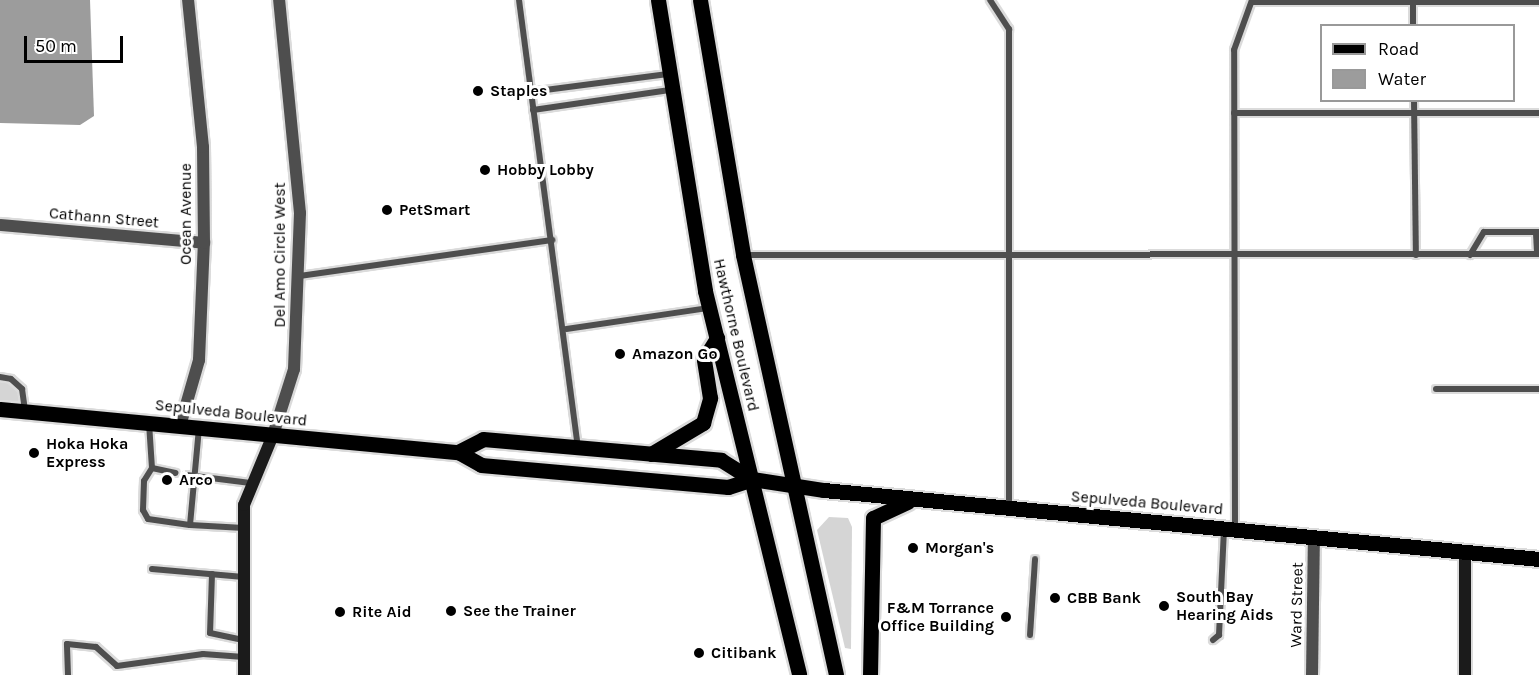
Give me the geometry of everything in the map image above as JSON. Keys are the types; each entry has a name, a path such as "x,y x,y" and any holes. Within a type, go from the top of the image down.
{"main road":[{"name":"Hawthorne Boulevard","path":"658,0 670,90 710,308 799,675"},
{"name":"Hawthorne Boulevard","path":"699,0 743,255 836,675"},
{"path":"650,454 703,423 710,398 704,360 717,338"},
{"name":"Sepulveda Boulevard","path":"0,409 458,452 481,465 728,487 752,479"},
{"name":"Sepulveda Boulevard","path":"458,452 483,439 721,460 752,479 914,500 1539,559"},
{"path":"870,675 873,518 914,500"}],"street":[{"name":"Ocean Avenue","path":"180,426 199,360 204,243 203,147 188,0"},
{"name":"Del Amo Circle West","path":"273,435 294,369 300,213 279,0"},
{"name":"Cathann Street","path":"0,225 204,243"},
{"path":"244,675 244,528 250,483 273,435"},
{"name":"Ward Street","path":"1312,675 1314,536"},
{"path":"1465,552 1465,675"}],"lane":[{"path":"519,0 530,92 566,329 578,446"},
{"path":"990,0 1009,29 1009,509"},
{"path":"1213,640 1219,635 1230,529 1235,257 1234,50 1252,1 1539,2"},
{"path":"1413,1 1413,24"},
{"path":"530,92 668,74"},
{"path":"533,110 670,90"},
{"path":"1414,102 1416,255"},
{"path":"1234,113 1539,113"},
{"path":"743,255 1235,257 1470,255 1538,254 1538,233 1484,232 1470,255"},
{"path":"299,276 552,240"},
{"path":"566,329 710,308"},
{"path":"0,377 12,379 22,389 26,411"},
{"path":"1436,389 1539,388"},
{"path":"149,423 153,468 144,481 142,510 148,519 190,525 244,528"},
{"path":"190,525 199,478 199,428"},
{"path":"153,468 175,473"},
{"path":"187,475 250,483"},
{"path":"1030,635 1035,560"},
{"path":"152,569 244,577"},
{"path":"212,574 210,633 244,640"},
{"path":"68,675 68,644 96,647 117,666 203,654 244,657"}],"shaded area":[{"path":"0,377 11,379 22,389 26,411 0,409"},
{"path":"829,517 848,518 852,527 851,649 845,648 817,530"}],"water":[{"path":"0,0 90,0 94,116 80,125 0,123"}],"place":[{"name":"Staples","path":"478,91"},
{"name":"Hobby Lobby","path":"485,170"},
{"name":"PetSmart","path":"387,210"},
{"name":"Amazon Go","path":"620,354"},
{"name":"Hoka Hoka Express","path":"34,453"},
{"name":"Arco","path":"167,480"},
{"name":"Morgan's","path":"913,548"},
{"name":"CBB Bank","path":"1055,598"},
{"name":"South Bay Hearing Aids","path":"1164,606"},
{"name":"See the Trainer","path":"451,611"},
{"name":"Rite Aid","path":"340,612"},
{"name":"F&M Torrance Office Building","path":"1006,617"},
{"name":"Citibank","path":"699,653"}]}
